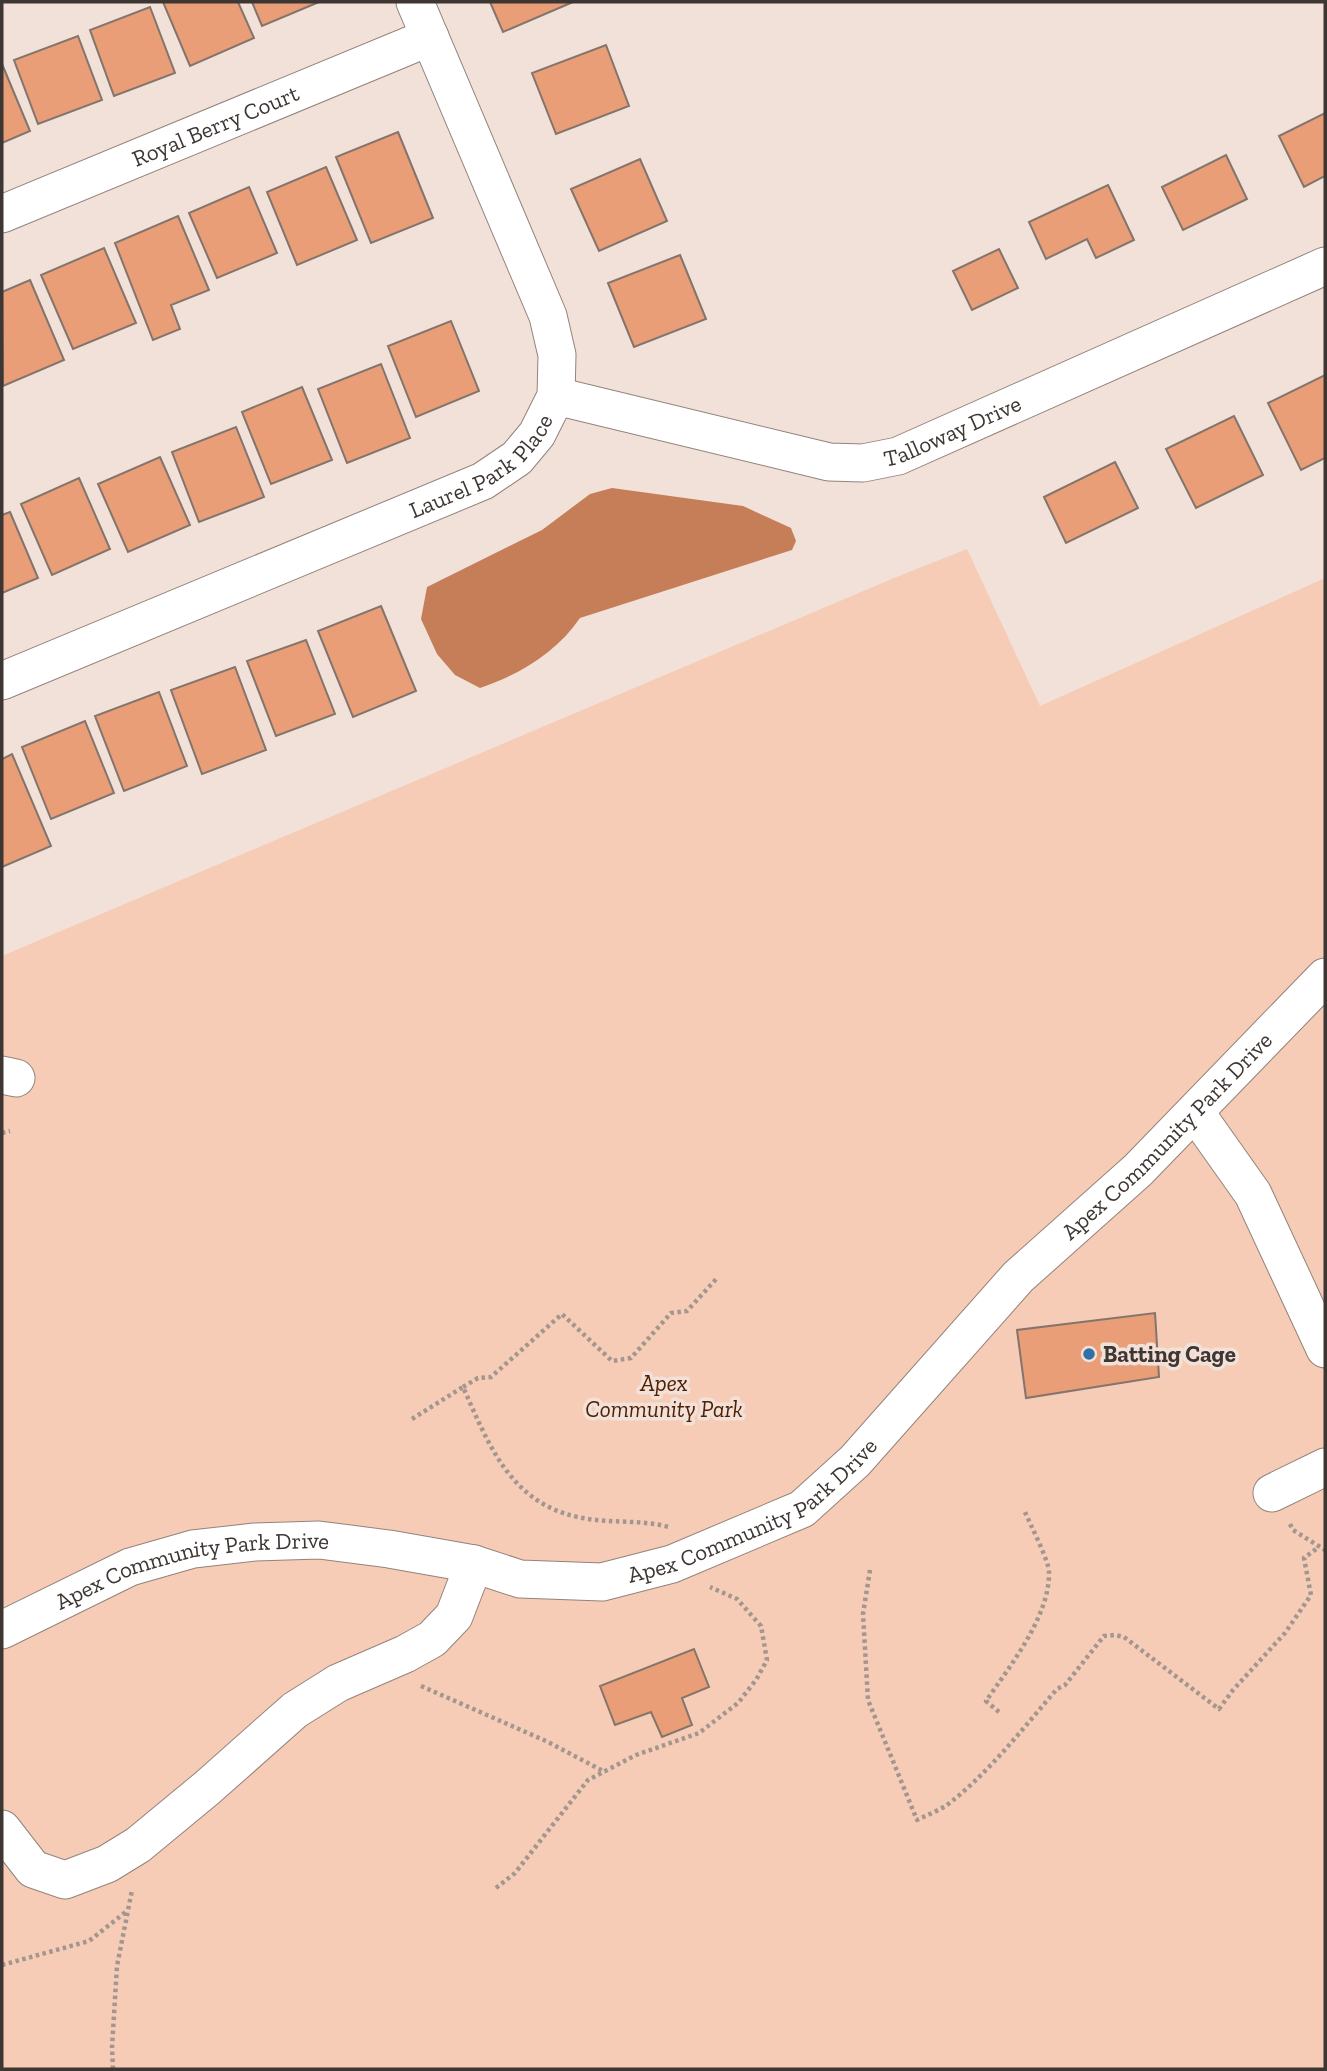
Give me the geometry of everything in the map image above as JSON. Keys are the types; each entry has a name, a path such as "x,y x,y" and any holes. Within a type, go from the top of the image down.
{"street":[{"name":"Laurel Park Place","path":"2,681 483,481 517,458 537,435 556,396 556,355 548,316 415,2"},
{"name":"Royal Berry Court","path":"2,214 430,37"},
{"name":"Talloway Drive","path":"556,396 829,462 863,463 898,456 1325,266"},
{"name":"Apex Community Park Drive","path":"2,1630 130,1567 193,1549 255,1542 319,1540 474,1564 520,1578 602,1582 672,1564 802,1509 855,1461 1018,1276 1138,1170 1325,977"},
{"path":"1195,1112 1253,1194 1325,1349"},
{"path":"1272,1493 1325,1467"},
{"path":"2,1829 33,1869 65,1880 107,1864 138,1844 207,1788 295,1710 338,1683 432,1639 454,1616 474,1564"}],"path":[{"path":"2,1133 10,1131"},
{"path":"412,1419 478,1378 491,1377 562,1314 612,1361 631,1357 671,1313 687,1311 718,1276"},
{"path":"463,1387 489,1445 513,1482 546,1506 578,1517 628,1523 649,1521 674,1528 685,1539 710,1589 737,1599 761,1626 766,1660 756,1680 738,1703 699,1733 636,1755 588,1780 515,1872 496,1888"},
{"path":"999,1712 986,1701 1015,1657 1042,1608 1050,1570 1025,1512"},
{"path":"870,1570 863,1614 868,1700 917,1820 944,1807 963,1791 1057,1689 1065,1685 1104,1636 1124,1637 1219,1709 1285,1633 1311,1595 1304,1558 1319,1547"},
{"path":"385,1662 413,1683 546,1741 605,1772"},
{"path":"113,2069 117,1966 138,1844"},
{"path":"2,1965 89,1941 128,1910"}],"green space":[{"name":"Apex Community Park","path":"967,549 1040,706 1325,578 1325,2069 2,2069 2,956"}],"shaded area":[{"path":"612,488 743,506 791,528 796,541 792,550 580,618 549,652 495,683 480,688 455,675 437,654 421,619 427,587 542,530 590,494"}],"building":[{"path":"163,2 238,2 254,38 190,66"},
{"path":"252,2 319,2 262,26"},
{"path":"490,2 573,2 503,32"},
{"path":"150,7 175,73 114,96 90,30"},
{"path":"78,36 102,100 38,124 14,60"},
{"path":"606,45 629,106 556,134 532,73"},
{"path":"2,64 30,131 2,143"},
{"path":"1325,113 1325,176 1304,187 1279,136"},
{"path":"398,132 433,218 371,243 336,157"},
{"path":"1226,155 1247,199 1183,230 1162,187"},
{"path":"640,159 667,221 599,251 571,189"},
{"path":"326,167 357,240 297,265 267,192"},
{"path":"1108,185 1134,240 1096,258 1087,239 1046,259 1029,222"},
{"path":"249,187 277,253 217,278 189,213"},
{"path":"178,216 209,290 171,305 180,329 153,340 115,243"},
{"path":"104,248 136,323 73,349 41,275"},
{"path":"999,249 1018,288 972,310 953,271"},
{"path":"680,255 706,319 634,347 608,283"},
{"path":"30,280 64,360 3,386 2,292"},
{"path":"451,321 479,391 416,417 388,346"},
{"path":"381,364 410,438 347,463 318,389"},
{"path":"1325,375 1325,458 1301,470 1268,403"},
{"path":"302,387 332,460 271,484 242,412"},
{"path":"1234,416 1263,475 1196,508 1166,449"},
{"path":"236,427 264,497 199,522 172,452"},
{"path":"160,457 190,525 128,552 98,484"},
{"path":"1115,462 1138,508 1066,543 1044,497"},
{"path":"79,478 110,549 52,575 21,504"},
{"path":"10,512 38,578 2,593 2,515"},
{"path":"381,606 416,691 353,717 318,631"},
{"path":"306,640 335,714 276,736 247,661"},
{"path":"235,667 266,750 202,774 171,690"},
{"path":"159,692 187,766 124,791 95,716"},
{"path":"85,721 114,793 51,819 22,747"},
{"path":"12,754 51,846 2,867 2,759"},
{"name":"Batting Cage","path":"1155,1313 1159,1377 1026,1398 1017,1330"},
{"path":"694,1649 709,1687 682,1698 692,1725 662,1737 651,1712 615,1725 600,1686"}],"place":[{"name":"Batting Cage","path":"1089,1354"}]}
